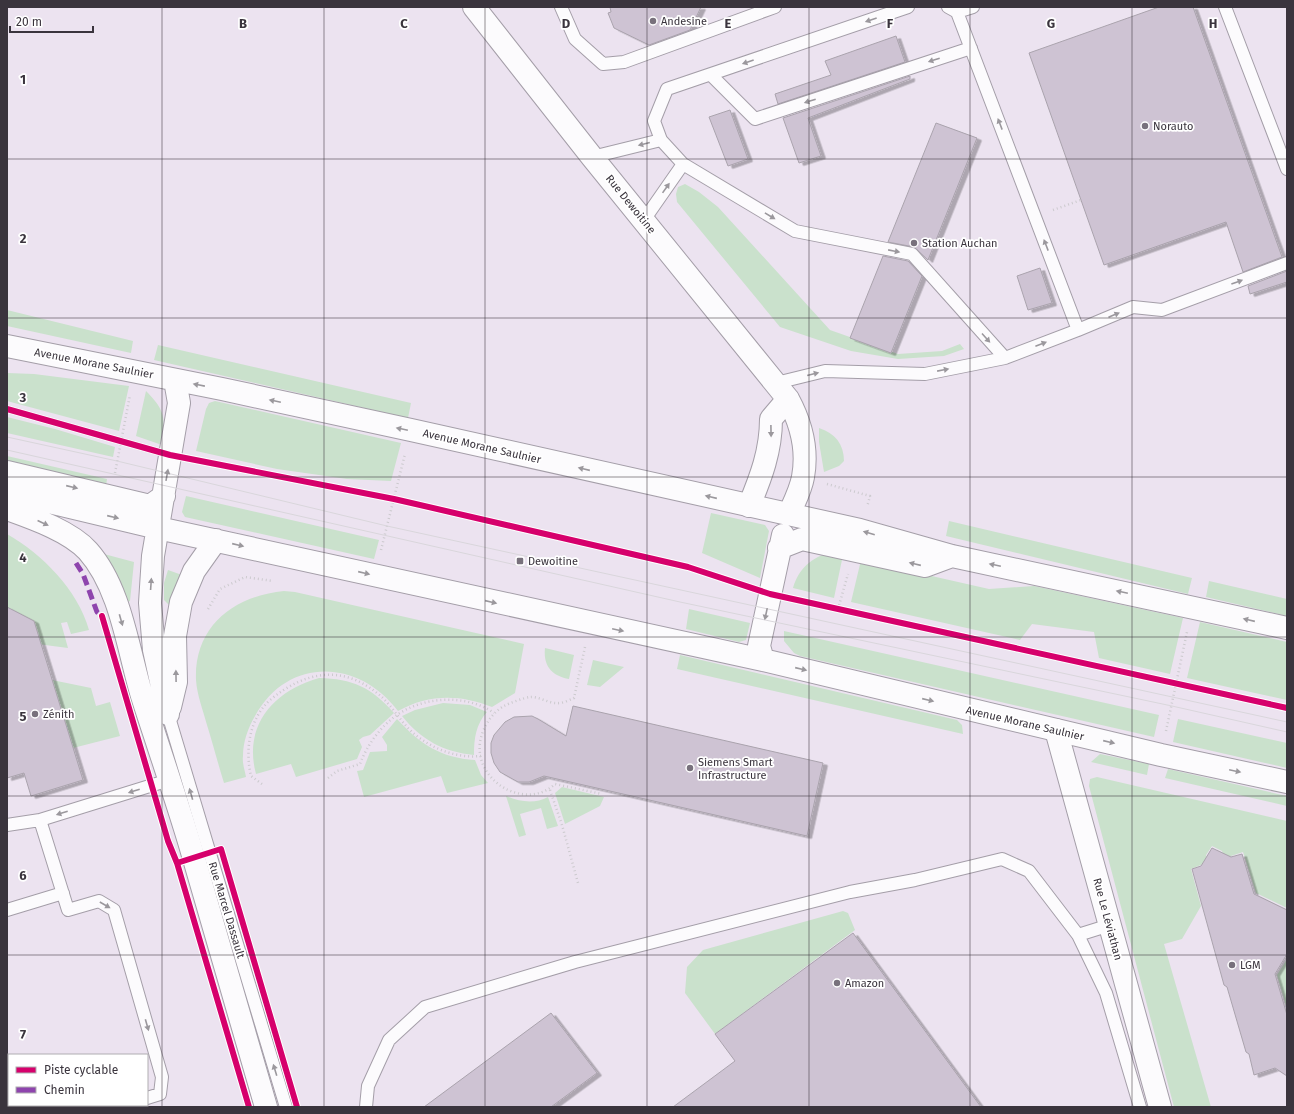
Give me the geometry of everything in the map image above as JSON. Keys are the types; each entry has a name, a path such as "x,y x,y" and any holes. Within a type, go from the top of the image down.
{"main road":[{"name":"Rue Dewoitine","path":"474,7 592,157 782,391 796,414 805,446 803,478 789,514"},
{"name":"Avenue Morane Saulnier","path":"9,347 134,371 411,430 789,514 925,566 952,556 1287,628"},
{"path":"158,528 179,403 175,380"},
{"path":"749,506 764,469 771,438 771,418 782,391"},
{"path":"7,472 110,495 150,506 164,496"},
{"name":"Avenue Morane Saulnier","path":"7,492 158,528 763,660 1161,755 1287,782"},
{"name":"Rue Marcel Dassault","path":"7,509 44,522 81,545 88,551 105,576 115,597 142,696 190,845 266,1107"},
{"path":"763,660 759,646 780,548 789,514"},
{"name":"Rue Marcel Dassault","path":"158,528 150,603 154,650 168,714"},
{"name":"Avenue Morane Saulnier","path":"780,548 802,539 857,540"},
{"name":"Rue Marcel Dassault","path":"162,755 168,714 176,682 175,636 181,602 194,571 216,540"},
{"name":"Rue Le Léviathan","path":"1056,730 1160,1107"}],"lane":[{"path":"561,7 575,39 603,64 624,62 775,7"},
{"path":"908,7 667,89 654,121 661,140 683,164 795,231 912,254 1005,358"},
{"path":"973,7 952,10 971,48 1078,330"},
{"path":"1225,7 1287,169"},
{"path":"711,75 755,119 971,48"},
{"path":"592,157 661,140"},
{"path":"644,220 683,164"},
{"path":"782,391 826,371 925,374 1005,358 1133,307 1162,310 1287,263"},
{"name":"Rue Marcel Dassault","path":"168,714 286,1107"},
{"path":"7,825 40,820 169,780"},
{"path":"40,820 68,910 100,901 114,910 162,1077 160,1094 148,1098"},
{"path":"366,1107 368,1086 389,1040 425,1007 575,962 850,892 915,880 1002,859 1029,871 1078,935 1106,993 1140,1107"},
{"path":"7,910 63,893"},
{"path":"1078,935 1110,925"}],"path":[{"path":"1035,217 1081,200"},
{"path":"110,495 134,371"},
{"path":"374,575 411,430"},
{"path":"803,478 870,496 838,608"},
{"path":"206,612 220,589 245,577 279,582"},
{"path":"1161,755 1193,607"},
{"path":"590,623 574,698 558,704 530,697 503,706 494,713 487,722 482,733 480,741 481,756 485,770 499,786 526,794 550,790 555,784 602,794"},
{"path":"262,784 251,776 248,761 250,735 254,725 268,702 295,682 324,674 351,678 362,682 378,694 414,734 441,750 464,756 481,756"},
{"path":"328,778 337,771 360,764 364,753 372,742 398,715 425,703 454,700 479,705 494,713"},
{"path":"550,790 562,824 578,882"}],"green space":[{"path":"685,184 699,192 718,207 830,330 898,354 942,351 960,344 964,349 944,356 898,359 851,351 780,327 677,202 676,194 678,187"},
{"path":"7,310 133,341 131,353 7,326"},
{"path":"158,345 411,403 408,418 154,360"},
{"path":"7,373 34,374 129,386 119,431 7,401"},
{"path":"146,391 153,398 163,415 164,428 162,445 136,436"},
{"path":"215,401 401,443 391,481 347,479 277,469 196,451 206,409 209,403"},
{"path":"7,417 55,429 115,447 113,457 7,433"},
{"path":"819,428 830,433 838,440 844,455 844,461 839,466 824,472 819,442"},
{"path":"7,456 107,479 106,486 7,463"},
{"path":"186,496 379,540 374,559 185,517 182,512"},
{"path":"711,513 765,525 769,531 760,578 702,553"},
{"path":"949,521 1192,578 1188,594 946,536"},
{"path":"7,534 33,552 57,574 67,587 84,615 89,630 71,634 67,622 61,623 68,648 7,637"},
{"path":"831,552 843,555 834,598 793,588 802,569 817,557"},
{"path":"104,554 134,562 130,601 128,602 102,555"},
{"path":"861,560 989,589 1034,586 1183,618 1170,674 1099,658 1094,632 1032,624 1020,640 851,602"},
{"path":"168,570 182,575 170,606 164,600 164,583"},
{"path":"1209,581 1287,599 1287,616 1206,597"},
{"path":"284,591 295,592 524,644 515,693 492,707 468,700 444,698 421,701 398,711 382,694 364,681 344,674 324,672 304,674 286,683 269,696 255,716 246,735 243,764 246,777 224,783 200,702 196,680 197,661 202,644 210,629 220,617 234,607 249,599"},
{"path":"689,609 750,623 746,640 739,642 686,629"},
{"path":"1200,622 1287,642 1287,700 1187,678"},
{"path":"784,631 1159,715 1154,737 800,656 794,653 784,641"},
{"path":"545,648 574,655 569,679 553,673 547,665"},
{"path":"680,655 957,720 962,725 963,734 677,669"},
{"path":"593,660 624,667 600,687 587,685"},
{"path":"319,678 342,680 361,686 386,704 394,713 370,735 359,740 362,747 357,759 296,777 291,764 256,774 253,757 254,741 258,726 265,713 275,701 288,692"},
{"path":"52,680 91,688 96,706 110,702 120,736 73,748"},
{"path":"443,703 470,705 487,712 480,721 476,732 474,755 443,748 417,732 402,716 415,710"},
{"path":"397,719 414,736 441,753 463,759 475,760 481,775 488,783 447,793 441,776 364,797 357,771 363,770 370,752 387,751 387,745 382,737"},
{"path":"1178,719 1287,743 1287,768 1173,742"},
{"path":"1100,754 1149,764 1147,775 1091,762"},
{"path":"1168,769 1287,796 1287,806 1165,778"},
{"path":"1097,777 1287,821 1287,908 1256,893 1243,852 1225,858 1222,851 1212,846 1206,855 1208,862 1191,869 1201,906 1182,939 1164,944 1211,1107 1174,1107 1089,786 1090,779"},
{"path":"562,787 604,797 600,806 565,824 555,793"},
{"path":"506,796 517,800 527,801 538,801 548,797 558,826 547,829 541,808 520,814 526,835 519,837"},
{"path":"843,911 848,913 855,930 715,1034 685,993 687,967 703,950"},
{"path":"1287,959 1287,1009 1277,975"}],"building":[{"name":"Andesine","path":"610,7 701,7 690,30 649,45 614,28 608,13 611,12"},
{"name":"Norauto","path":"1159,7 1193,7 1282,257 1243,272 1226,222 1104,265 1029,53"},
{"path":"896,36 905,62 778,104 775,94 831,75 825,61"},
{"path":"910,76 910,79 808,118 821,156 799,163 783,118"},
{"path":"730,110 748,159 728,166 709,117"},
{"path":"936,123 977,138 928,260 914,247 888,242"},
{"path":"883,256 908,261 922,276 891,353 850,338"},
{"path":"1040,268 1052,303 1028,310 1017,276"},
{"path":"1287,271 1287,282 1250,294 1248,286"},
{"name":"Zénith","path":"7,607 34,621 83,780 31,796 24,773 7,778"},
{"name":"Siemens Smart Infrastructure","path":"573,706 823,763 807,836 544,776 529,782 518,782 500,772 494,763 491,753 491,743 494,735 505,722 514,717 532,716 566,736"},
{"name":"LGM","path":"1212,848 1231,857 1242,854 1254,894 1287,910 1287,954 1275,974 1287,1015 1287,1076 1275,1068 1254,1075 1249,1054 1246,1052 1227,987 1224,985 1192,869 1201,866"},
{"name":"Amazon","path":"853,933 981,1107 673,1107 735,1061 715,1034"},
{"path":"551,1013 597,1073 551,1107 424,1107"}],"tram line":[{"path":"7,437 117,461 387,526 1287,722"},
{"path":"7,450 680,602 1172,706 1287,732"}],"marked path":[{"path":"76,563 83,574 97,612 102,616"}],"cycle path":[{"path":"7,409 170,455 394,499 688,567 770,594 1287,708"},
{"path":"102,616 168,841 177,863 249,1107"},
{"path":"177,863 221,849 297,1107"}],"place":[{"name":"Andesine","path":"653,21"},
{"name":"Norauto","path":"1145,126"},
{"name":"Station Auchan","path":"914,243"},
{"name":"Dewoitine","path":"520,561"},
{"name":"Zénith","path":"35,714"},
{"name":"Siemens Smart Infrastructure","path":"690,768"},
{"name":"LGM","path":"1232,965"},
{"name":"Amazon","path":"837,983"}]}
